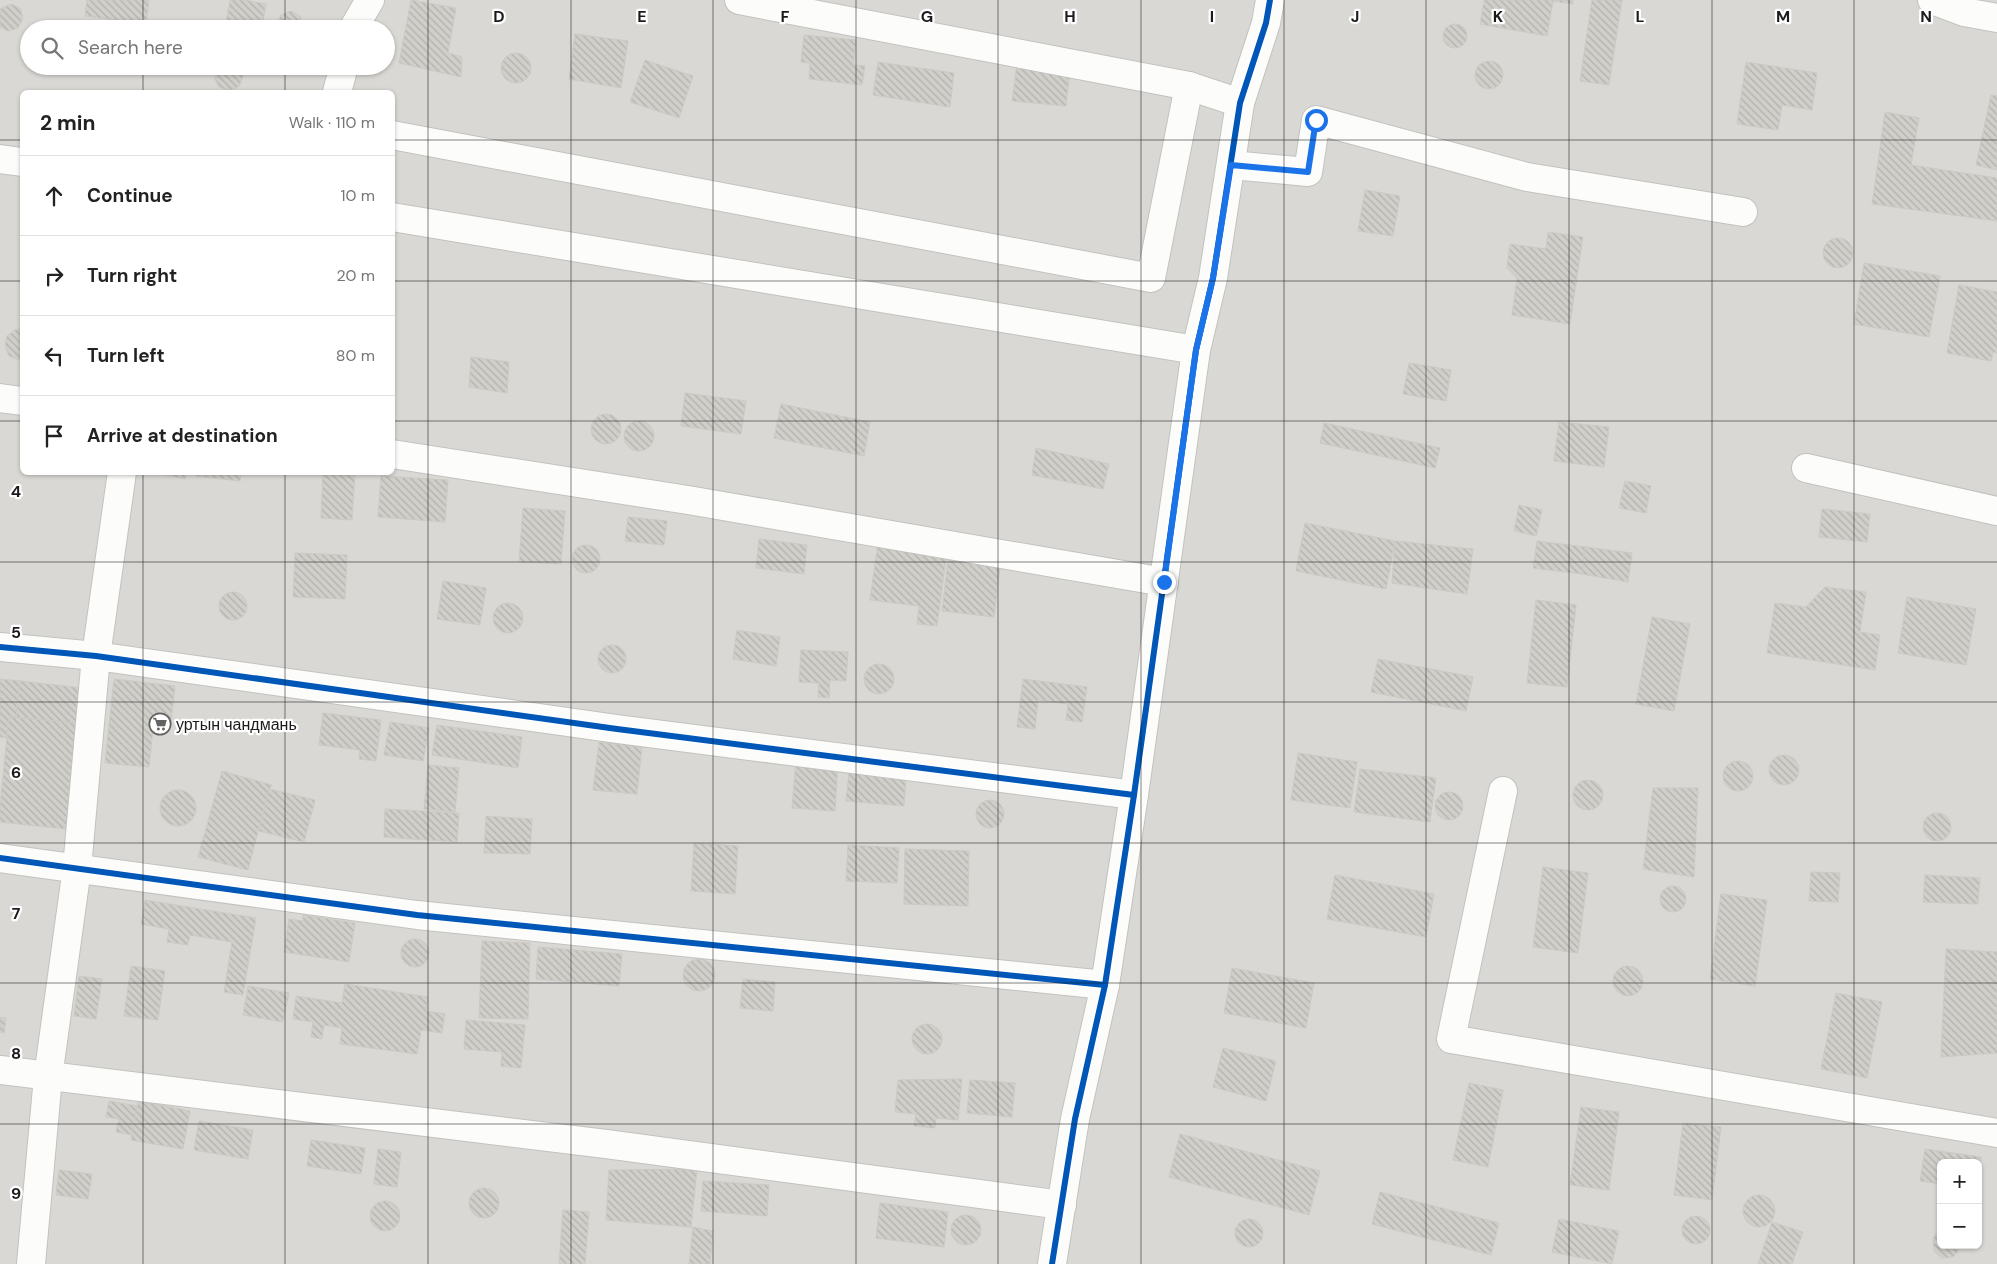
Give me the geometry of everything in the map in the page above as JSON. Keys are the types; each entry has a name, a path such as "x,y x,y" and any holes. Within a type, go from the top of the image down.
{"street":[{"path":"359,20 370,0"},
{"path":"739,0 1189,86 1240,103"},
{"path":"1052,1264 1075,1119 1105,985 1134,795 1196,350 1213,278 1240,103 1266,23 1270,0"},
{"path":"1932,0 1964,12 1997,18"},
{"path":"338,90 342,75"},
{"path":"395,136 1151,278 1189,86"},
{"path":"1231,165 1308,172 1316,120 1527,177 1743,212"},
{"path":"0,159 20,162"},
{"path":"395,217 1196,350"},
{"path":"0,398 20,401"},
{"path":"395,454 688,500 1164,582"},
{"path":"1806,468 1997,511"},
{"path":"31,1264 48,1077 77,868 96,656 122,475"},
{"path":"0,647 96,656 618,729 1134,795"},
{"path":"1502,791 1451,1039 1997,1133"},
{"path":"0,858 418,915 1105,985"},
{"path":"0,1070 606,1144 1062,1205"}],"shaded area":[{"path":"0,0 1997,0 1997,1264 0,1264"}],"building":[{"path":"87,0 149,0 146,20 116,20 85,16"},
{"path":"230,0 244,0 266,4 263,20 227,20"},
{"path":"411,0 456,8 448,53 462,57 461,77 399,63"},
{"path":"1484,0 1573,0 1573,4 1553,1 1547,36 1480,24"},
{"path":"1592,0 1622,0 1609,85 1580,81"},
{"path":"11,4 20,8 23,18 20,20 18,28 8,31 0,27 0,9"},
{"path":"291,11 300,16 301,20 279,20 281,15"},
{"path":"1455,24 1463,28 1467,36 1463,44 1455,48 1447,44 1443,36 1447,28"},
{"path":"575,34 628,41 621,88 569,79"},
{"path":"804,35 856,40 853,65 865,66 862,85 809,79 810,63 801,62"},
{"path":"516,53 527,57 531,68 527,79 516,83 505,79 501,68 505,57"},
{"path":"645,60 693,76 679,118 630,102"},
{"path":"1489,61 1499,65 1503,75 1499,85 1489,89 1479,85 1475,75 1479,65"},
{"path":"878,62 954,73 950,107 873,95"},
{"path":"1746,62 1817,73 1812,110 1782,105 1778,130 1737,124"},
{"path":"1017,64 1070,69 1066,106 1012,101"},
{"path":"215,75 243,76 240,85 227,90 219,87 215,79"},
{"path":"1991,95 1997,96 1997,170 1976,165"},
{"path":"1885,112 1919,118 1911,165 1997,178 1997,221 1872,204"},
{"path":"1365,190 1400,196 1393,236 1358,231"},
{"path":"1548,232 1583,237 1570,324 1512,315 1517,279 1507,267 1510,244 1546,249"},
{"path":"1838,238 1849,242 1853,253 1849,264 1838,268 1827,264 1823,253 1827,242"},
{"path":"1864,263 1940,276 1929,337 1854,324"},
{"path":"1959,285 1997,292 1997,353 1993,352 1991,361 1947,353"},
{"path":"20,329 20,360 9,356 5,346 7,336 15,330"},
{"path":"471,357 509,362 507,393 469,387"},
{"path":"1409,363 1451,370 1446,401 1403,394"},
{"path":"685,393 746,401 741,434 681,426"},
{"path":"781,404 870,422 864,456 774,438"},
{"path":"606,414 617,418 621,429 617,440 606,444 595,440 591,429 595,418"},
{"path":"639,421 650,425 654,436 650,447 639,451 628,447 624,436 628,425"},
{"path":"1559,422 1609,427 1604,467 1554,461"},
{"path":"1324,423 1440,448 1435,468 1320,443"},
{"path":"1036,448 1109,464 1103,489 1032,475"},
{"path":"166,475 186,475 185,479"},
{"path":"196,475 241,475 240,481"},
{"path":"323,475 355,475 352,520 321,518"},
{"path":"381,476 448,480 445,522 378,517"},
{"path":"1625,481 1651,486 1646,513 1619,508"},
{"path":"1519,505 1542,510 1536,536 1514,531"},
{"path":"523,508 565,511 561,564 519,562"},
{"path":"1822,509 1870,514 1867,542 1819,537"},
{"path":"628,517 667,521 664,545 625,541"},
{"path":"1305,523 1395,541 1386,589 1296,571"},
{"path":"759,539 807,545 804,574 756,568"},
{"path":"1395,541 1473,549 1467,594 1392,583"},
{"path":"1537,541 1585,547 1582,574 1533,568"},
{"path":"878,542 947,551 937,626 917,624 919,606 870,600"},
{"path":"586,545 596,549 600,559 596,569 586,573 576,569 572,559 576,549"},
{"path":"1585,547 1632,553 1628,582 1582,574"},
{"path":"295,553 347,555 345,599 293,597"},
{"path":"948,560 1000,567 994,617 942,611"},
{"path":"443,581 486,588 480,625 437,619"},
{"path":"1825,587 1866,592 1860,632 1880,635 1875,670 1767,653 1775,603 1806,607"},
{"path":"233,592 243,596 247,606 243,616 233,620 223,616 219,606 223,596"},
{"path":"1907,597 1976,609 1966,665 1898,653"},
{"path":"1536,600 1576,605 1567,687 1527,683"},
{"path":"508,603 519,607 523,618 519,629 508,633 497,629 493,618 497,607"},
{"path":"1652,617 1690,624 1674,711 1636,704"},
{"path":"737,630 780,637 776,666 733,659"},
{"path":"612,645 622,649 626,659 622,669 612,673 602,669 598,659 602,649"},
{"path":"801,650 848,652 846,681 830,680 829,698 818,697 819,683 799,682"},
{"path":"1378,659 1473,677 1466,711 1371,692"},
{"path":"879,664 890,668 894,679 890,690 879,694 868,690 864,679 868,668"},
{"path":"0,679 20,681 16,717 9,717 6,738 0,737"},
{"path":"114,679 175,686 171,721 154,719 149,767 105,763"},
{"path":"1023,679 1087,687 1082,722 1066,720 1068,704 1038,700 1035,729 1017,727"},
{"path":"20,681 82,688 76,723 16,717"},
{"path":"323,713 381,720 376,761 359,759 360,750 319,745"},
{"path":"9,717 76,723 66,829 0,822"},
{"path":"390,722 429,728 423,761 384,755"},
{"path":"437,725 522,737 518,768 432,755"},
{"path":"599,742 642,747 637,794 593,790"},
{"path":"1298,753 1357,762 1350,808 1291,800"},
{"path":"1784,755 1795,759 1799,770 1795,781 1784,785 1773,781 1769,770 1773,759"},
{"path":"796,760 838,763 835,811 792,808"},
{"path":"1738,761 1749,765 1753,776 1749,787 1738,791 1727,787 1723,776 1727,765"},
{"path":"428,765 459,768 455,812 424,809"},
{"path":"1360,769 1436,778 1430,822 1354,812"},
{"path":"222,771 272,785 269,789 248,870 198,857"},
{"path":"849,772 906,777 904,806 846,801"},
{"path":"1588,780 1599,784 1603,795 1599,806 1588,810 1577,806 1573,795 1577,784"},
{"path":"1653,788 1698,788 1694,877 1643,869"},
{"path":"269,789 315,800 304,842 259,831"},
{"path":"178,790 185,791 191,795 195,801 195,815 191,821 185,825 178,826 171,825 165,821 161,815 160,808 161,801 165,795 171,791"},
{"path":"1449,792 1459,796 1463,806 1459,816 1449,820 1439,816 1435,806 1439,796"},
{"path":"990,800 1000,804 1004,814 1000,824 990,828 980,824 976,814 980,804"},
{"path":"385,809 459,813 457,842 384,837"},
{"path":"1937,813 1947,817 1951,827 1947,837 1937,841 1927,837 1923,827 1927,817"},
{"path":"486,816 532,819 530,854 484,853"},
{"path":"694,843 738,846 735,894 691,891"},
{"path":"848,845 899,848 897,883 846,881"},
{"path":"905,849 969,851 968,906 904,904"},
{"path":"1543,867 1588,873 1578,953 1533,947"},
{"path":"1811,872 1840,873 1838,902 1809,901"},
{"path":"1335,875 1434,894 1426,937 1327,919"},
{"path":"1925,875 1980,878 1978,904 1923,902"},
{"path":"1673,886 1682,890 1686,899 1682,908 1673,912 1664,908 1660,899 1664,890"},
{"path":"1721,894 1767,900 1755,986 1710,979"},
{"path":"145,900 256,918 243,995 224,992 232,942 190,935 188,945 167,942 169,929 141,924"},
{"path":"303,915 355,923 349,962 284,952 289,919 303,921"},
{"path":"415,939 425,943 429,953 425,963 415,967 405,963 401,953 405,943"},
{"path":"482,941 530,943 528,1019 479,1018"},
{"path":"538,947 622,954 619,986 536,979"},
{"path":"1946,949 1997,952 1997,1053 1941,1057"},
{"path":"699,959 710,964 715,975 710,986 699,991 688,986 683,975 688,964"},
{"path":"131,966 165,971 158,1020 124,1016"},
{"path":"1628,966 1639,970 1643,981 1639,992 1628,996 1617,992 1613,981 1617,970"},
{"path":"1232,968 1314,983 1306,1028 1224,1013"},
{"path":"79,976 102,979 96,1019 74,1016"},
{"path":"743,979 775,982 773,1011 740,1008"},
{"path":"345,984 428,997 426,1011 445,1014 442,1033 421,1030 417,1054 340,1044 342,1028 324,1025 322,1039 311,1037 313,1022 293,1019 296,996 342,1003"},
{"path":"248,986 289,993 283,1022 243,1015"},
{"path":"1836,993 1882,1002 1867,1078 1821,1069"},
{"path":"0,1017 6,1018 4,1033 0,1032"},
{"path":"466,1020 525,1025 521,1068 501,1066 502,1052 464,1049"},
{"path":"927,1024 938,1028 942,1039 938,1050 927,1054 916,1050 912,1039 916,1028"},
{"path":"1223,1048 1276,1061 1266,1101 1213,1087"},
{"path":"962,1079 958,1120 936,1118 935,1128 914,1126 916,1114 895,1112 898,1080"},
{"path":"970,1080 1015,1083 1012,1117 967,1113"},
{"path":"1469,1083 1503,1090 1488,1167 1453,1160"},
{"path":"109,1101 137,1106 132,1135 116,1132 119,1119 106,1117"},
{"path":"138,1101 190,1111 183,1149 131,1140"},
{"path":"1581,1107 1619,1112 1609,1190 1570,1185"},
{"path":"199,1121 253,1130 248,1159 194,1150"},
{"path":"1683,1123 1721,1127 1712,1200 1674,1195"},
{"path":"1180,1134 1320,1171 1309,1215 1169,1177"},
{"path":"311,1140 365,1148 361,1174 307,1166"},
{"path":"378,1149 401,1152 397,1187 374,1184"},
{"path":"1925,1149 1981,1157 1981,1159 1937,1159 1937,1183 1920,1181"},
{"path":"697,1169 691,1227 606,1220 609,1170"},
{"path":"59,1170 92,1174 88,1199 56,1195"},
{"path":"703,1181 769,1185 767,1216 701,1211"},
{"path":"484,1188 495,1192 499,1203 495,1214 484,1218 473,1214 469,1203 473,1192"},
{"path":"1380,1192 1499,1223 1491,1255 1372,1224"},
{"path":"1759,1195 1765,1196 1770,1200 1774,1205 1774,1217 1770,1222 1765,1226 1759,1227 1753,1226 1748,1222 1744,1217 1743,1211 1744,1205 1748,1200 1753,1196"},
{"path":"385,1201 396,1205 400,1216 396,1227 385,1231 374,1227 370,1216 374,1205"},
{"path":"880,1203 948,1212 944,1247 876,1238"},
{"path":"563,1210 589,1212 585,1264 559,1264"},
{"path":"966,1215 977,1219 981,1230 977,1241 966,1245 955,1241 951,1230 955,1219"},
{"path":"1696,1216 1706,1220 1710,1230 1706,1240 1696,1244 1686,1240 1682,1230 1686,1220"},
{"path":"1249,1219 1259,1223 1263,1233 1259,1243 1249,1247 1239,1243 1235,1233 1239,1223"},
{"path":"1559,1219 1619,1231 1612,1264 1552,1252"},
{"path":"1772,1222 1803,1232 1792,1264 1758,1264"},
{"path":"691,1227 713,1231 710,1264 689,1264 693,1228"},
{"path":"1937,1234 1937,1249 1958,1249 1953,1257 1942,1258 1934,1251 1933,1240"}],"cycle path":[{"path":"1052,1264 1075,1119 1105,985 1134,795 1196,350 1213,278 1240,103 1266,23 1270,0"},
{"path":"0,647 96,656 617,729 1134,795"},
{"path":"0,858 417,915 1105,985"}],"place":[{"name":"уртын чандмань","path":"160,724"}],"route":[{"path":"1164,582 1196,350 1213,278 1231,165 1308,172 1316,120"}]}
